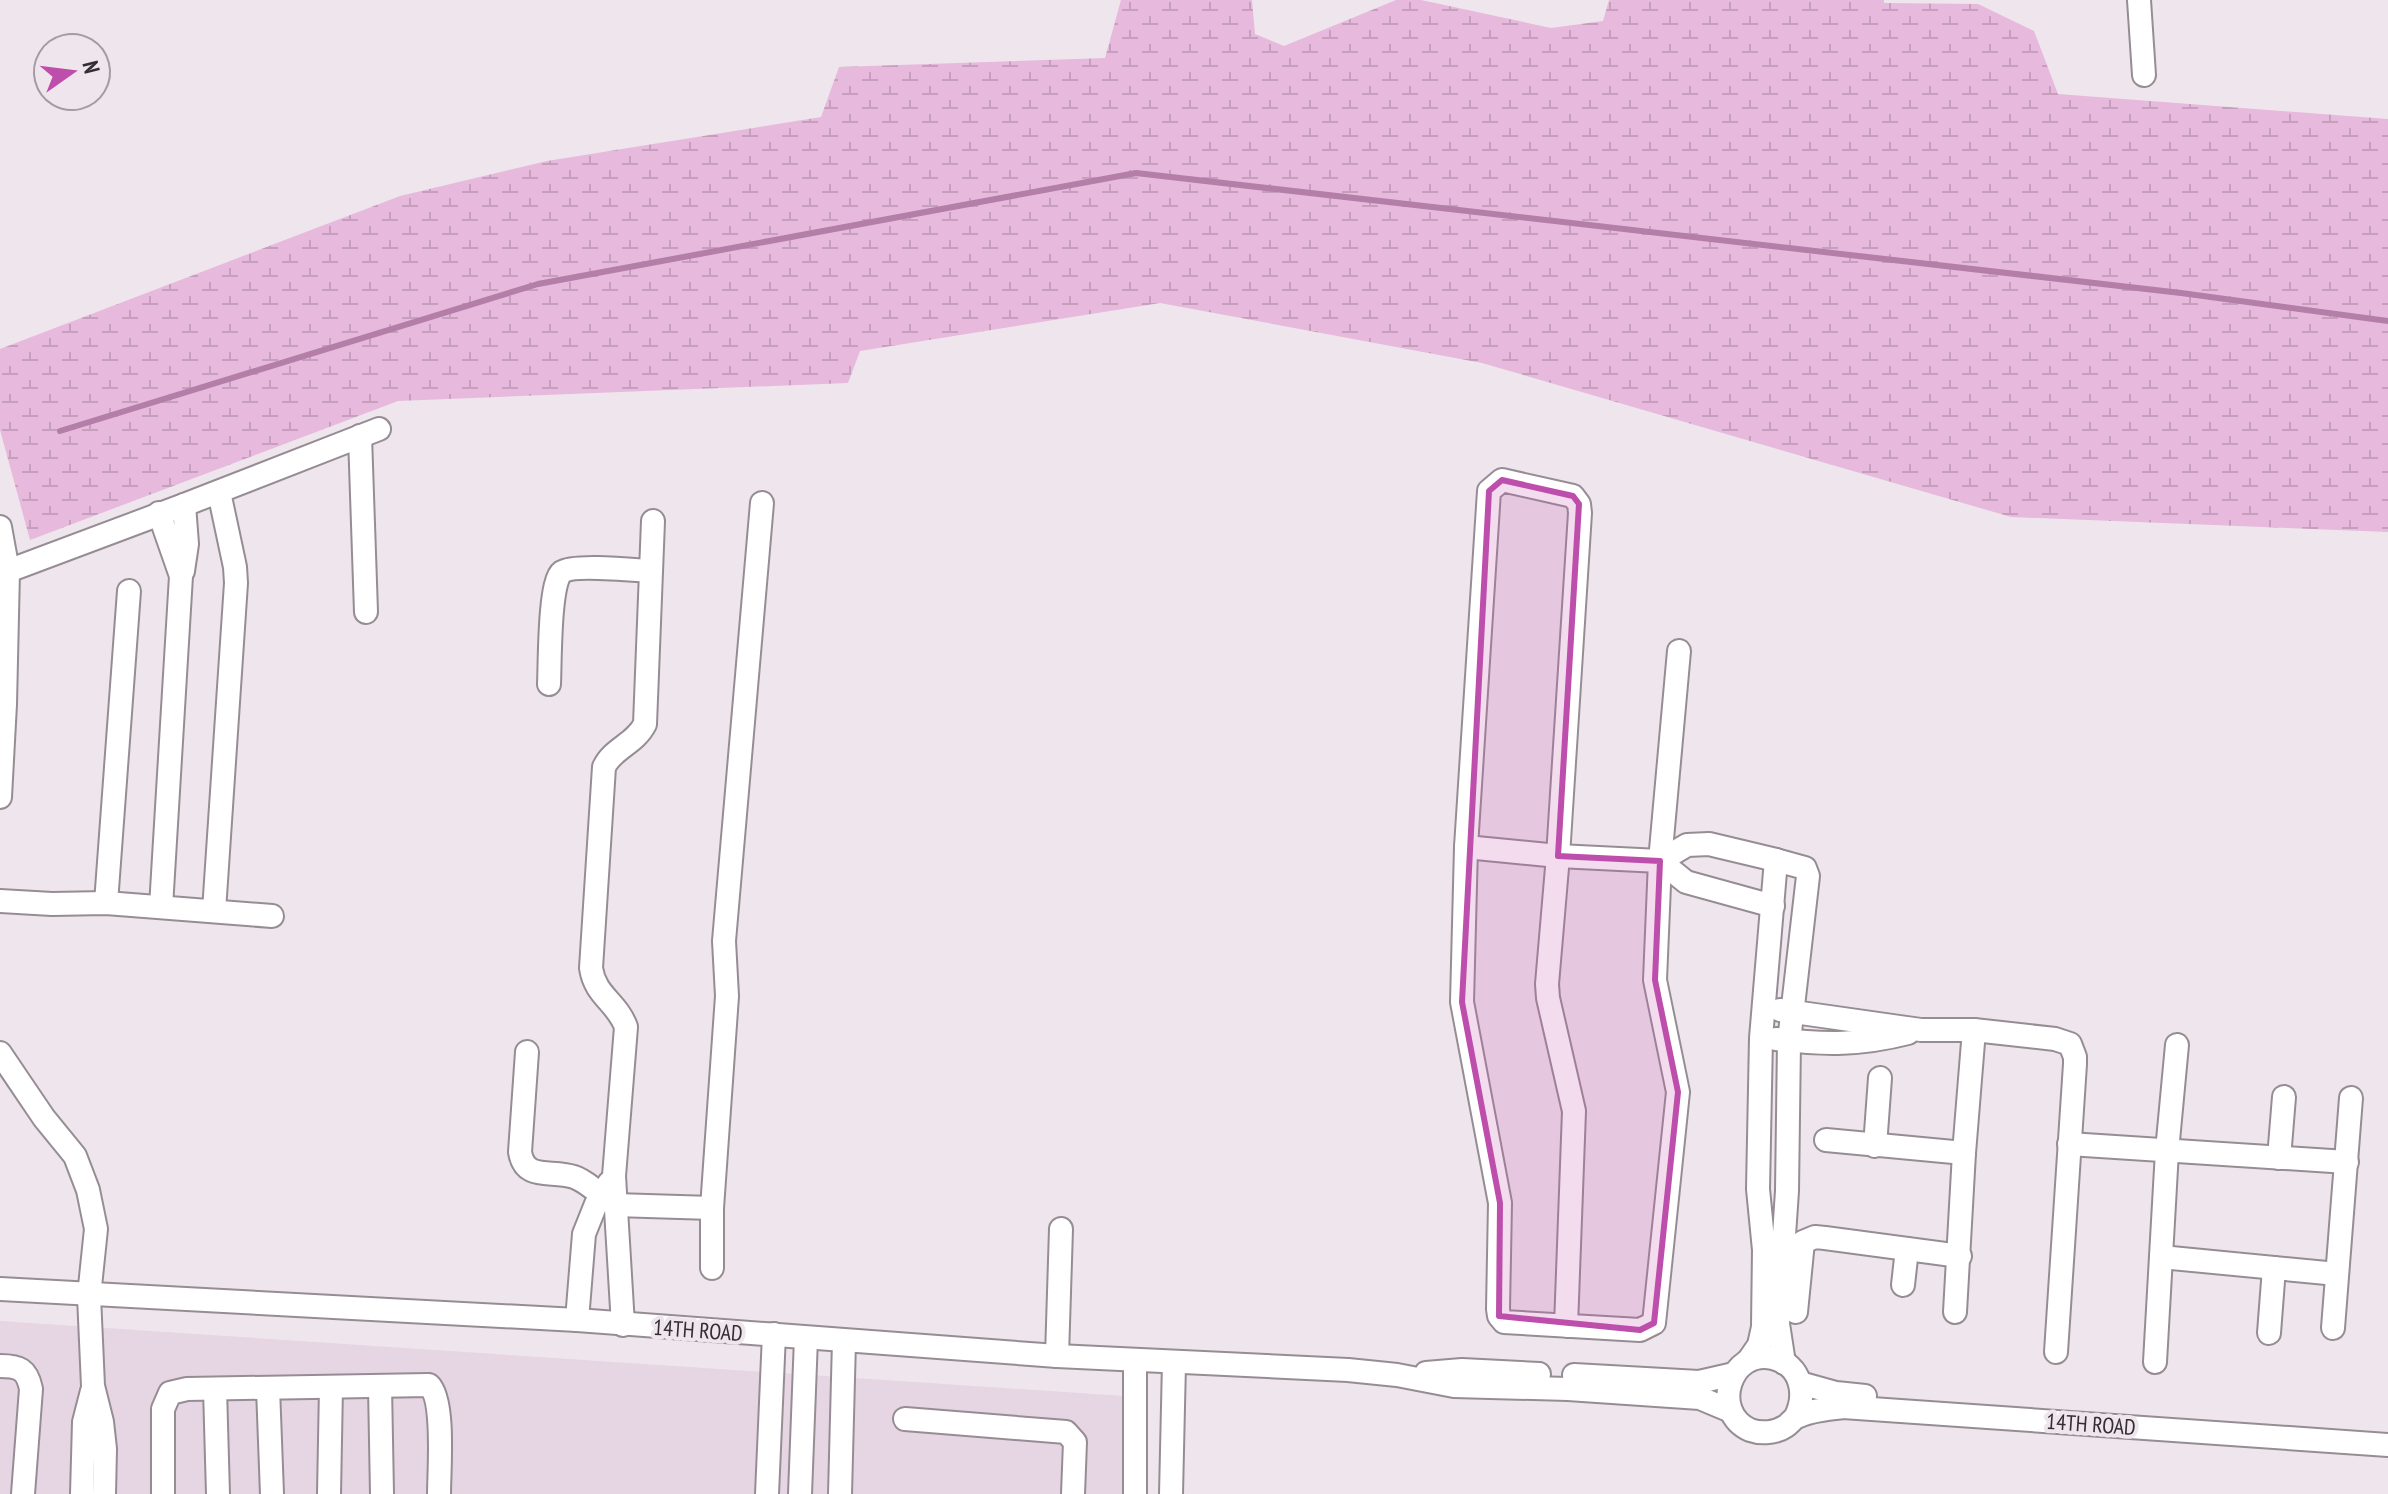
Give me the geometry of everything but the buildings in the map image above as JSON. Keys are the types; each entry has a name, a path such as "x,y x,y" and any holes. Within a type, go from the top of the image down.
{"street":[{"path":"2139,0 2144,75"},
{"path":"4,572 370,432 366,612"},
{"path":"1566,1326 1574,1111 1547,984 1580,513 1579,504 1573,496 1502,480 1489,491 1466,847 1462,1002 1500,1203 1499,1316 1504,1322 1566,1326 1640,1330 1654,1323 1678,1092 1655,980 1660,861 1679,651"},
{"path":"214,911 236,583 219,492"},
{"path":"712,1268 712,1208 727,996 724,941 762,503"},
{"path":"161,907 181,576 187,544 184,505"},
{"path":"159,513 181,576"},
{"path":"623,1325 610,1192 626,1027 622,1014 597,988 591,968 604,767 609,758 640,734 645,724 653,521"},
{"path":"0,527 4,572 5,704 0,797"},
{"path":"549,684 555,585 561,573 587,568 650,571"},
{"path":"106,903 129,591"},
{"path":"1466,847 1660,861 1687,845 1709,844 1808,871 1789,1041 1796,1192 1778,1324 1784,1363"},
{"path":"1741,1368 1760,1358 1773,1358 1794,1371 1802,1395 1795,1418 1775,1431 1763,1433 1751,1430 1741,1424 1731,1411 1727,1392 1741,1368 1759,1345 1763,1327 1764,1250 1758,1189 1761,1038 1776,860"},
{"path":"1660,861 1686,882 1773,906"},
{"path":"0,901 106,903 272,916"},
{"path":"1765,1009 1921,1030 1974,1030 2055,1039 2070,1044 2075,1064 2056,1352"},
{"path":"1761,1038 1844,1044 1921,1030"},
{"path":"1955,1312 1974,1030"},
{"path":"2155,1362 2167,1151 2177,1045"},
{"path":"527,1052 520,1152 522,1163 531,1171 572,1176 610,1192 712,1208"},
{"path":"0,1053 44,1118 75,1156 83,1173 96,1229 89,1296 93,1386 105,1449 104,1494"},
{"path":"1875,1146 1880,1078"},
{"path":"2279,1158 2284,1097"},
{"path":"2333,1328 2351,1098"},
{"path":"1826,1140 1964,1153"},
{"path":"2069,1144 2347,1162"},
{"path":"1758,1189 1796,1192"},
{"path":"577,1320 584,1234 610,1192"},
{"path":"1057,1356 1061,1229"},
{"path":"1796,1312 1801,1253 1803,1242 1808,1239 1825,1238 1960,1256"},
{"path":"1903,1285 1907,1249"},
{"path":"2161,1257 2337,1274"},
{"path":"2269,1333 2274,1268"},
{"name":"14TH ROAD","path":"0,1289 577,1320 1057,1356 1348,1370 1454,1386 1568,1389 1700,1398 1731,1411"},
{"path":"767,1494 774,1334"},
{"path":"800,1494 806,1338"},
{"path":"840,1494 844,1341"},
{"path":"1135,1360 1135,1494"},
{"path":"1171,1494 1174,1363"},
{"path":"0,1366 18,1366 24,1370 31,1389 23,1494"},
{"name":"14TH ROAD","path":"1397,1375 1462,1370 1699,1382 1741,1368"},
{"name":"14TH ROAD","path":"1800,1383 1859,1396 2388,1430"},
{"path":"163,1494 163,1409 170,1393 179,1390 429,1385 438,1401 439,1494"},
{"path":"82,1494 84,1422 93,1386"},
{"path":"380,1386 382,1494"},
{"path":"329,1494 331,1387"},
{"path":"268,1388 272,1494"},
{"path":"215,1389 218,1494"},
{"name":"14TH ROAD","path":"1795,1418 1843,1407 2388,1445"},
{"path":"905,1419 1066,1432 1075,1442 1073,1494"},
{"path":"1137,1458 1172,1458"}],"highlighted area":[{"path":"1502,480 1573,496 1579,504 1558,856 1660,861 1655,980 1678,1092 1654,1323 1640,1330 1499,1316 1500,1203 1462,1002 1489,491"}],"shaded area":[{"path":"0,1321 1124,1396 1122,1494 0,1494"}],"green space":[{"path":"1121,0 1252,0 1255,34 1284,46 1396,0 1421,0 1551,28 1603,21 1609,0 1884,0 1884,3 1978,4 2034,31 2058,94 2388,119 2388,532 2011,517 1482,363 1160,303 860,351 848,383 398,401 30,540 0,430 0,349 400,196 547,161 821,117 839,67 1105,58"}],"waterway":[{"path":"60,431 538,284 1136,173 2181,293 2388,321"}]}
